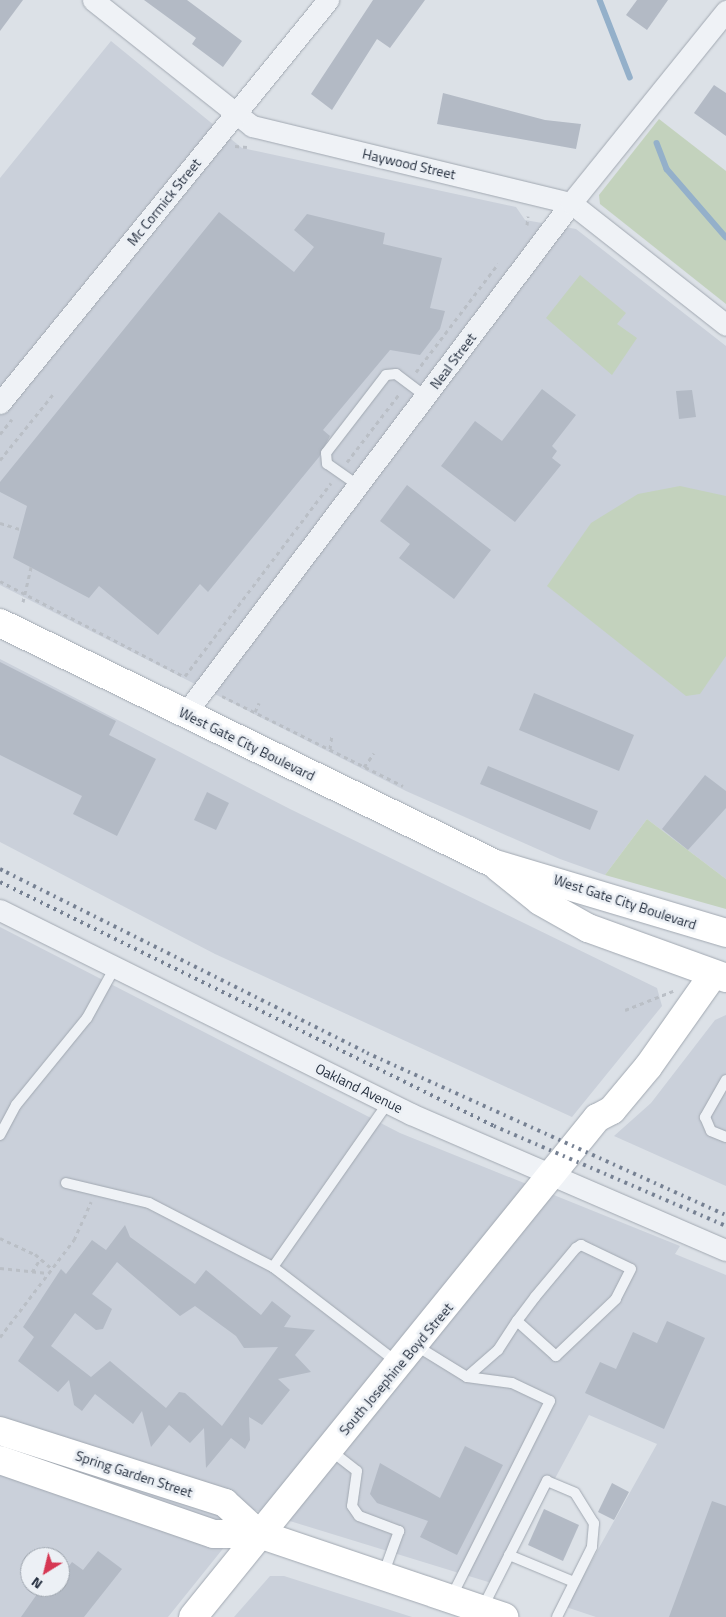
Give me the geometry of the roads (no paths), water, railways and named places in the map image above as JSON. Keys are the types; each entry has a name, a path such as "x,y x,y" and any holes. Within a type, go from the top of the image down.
{"main road":[{"name":"West Gate City Boulevard","path":"0,623 495,864 726,933"},
{"name":"West Gate City Boulevard","path":"495,864 540,901 588,928 722,971"},
{"name":"South Josephine Boyd Street","path":"193,1617 258,1534 408,1354 552,1175 596,1118 601,1101 668,1018 722,971"},
{"name":"Spring Garden Street","path":"0,1431 225,1503 258,1534"},
{"name":"Spring Garden Street","path":"0,1460 214,1534 258,1534 493,1613"}],"street":[{"name":"Haywood Street","path":"93,0 252,126 572,203 726,324"},
{"name":"Mc Cormick Street","path":"0,404 328,0"},
{"name":"Neal Street","path":"185,714 572,203 726,11"},
{"name":"Oakland Avenue","path":"0,910 388,1103 726,1250"}],"lane":[{"path":"359,486 327,464 326,452 386,375 396,374 426,397"},
{"path":"0,1135 27,1090 87,1018 115,967"},
{"path":"726,1080 705,1117 711,1130 726,1137"},
{"path":"272,1266 388,1103"},
{"path":"66,1184 97,1188 149,1203 272,1266 408,1354 467,1377 512,1383 550,1401 451,1599"},
{"path":"467,1377 498,1350 517,1320 581,1245 631,1269 616,1299 556,1356 517,1320"},
{"path":"329,1449 357,1471 352,1506 359,1516 399,1531 383,1576"},
{"path":"493,1613 509,1555 547,1481 575,1493 590,1512 595,1537 557,1617"},
{"path":"509,1555 574,1582"}],"waterway":[{"path":"600,0 630,77"},
{"path":"657,143 667,169 726,237"}],"railway":[{"path":"0,869 367,1053 726,1215"},
{"path":"0,882 494,1126 726,1226"}]}
